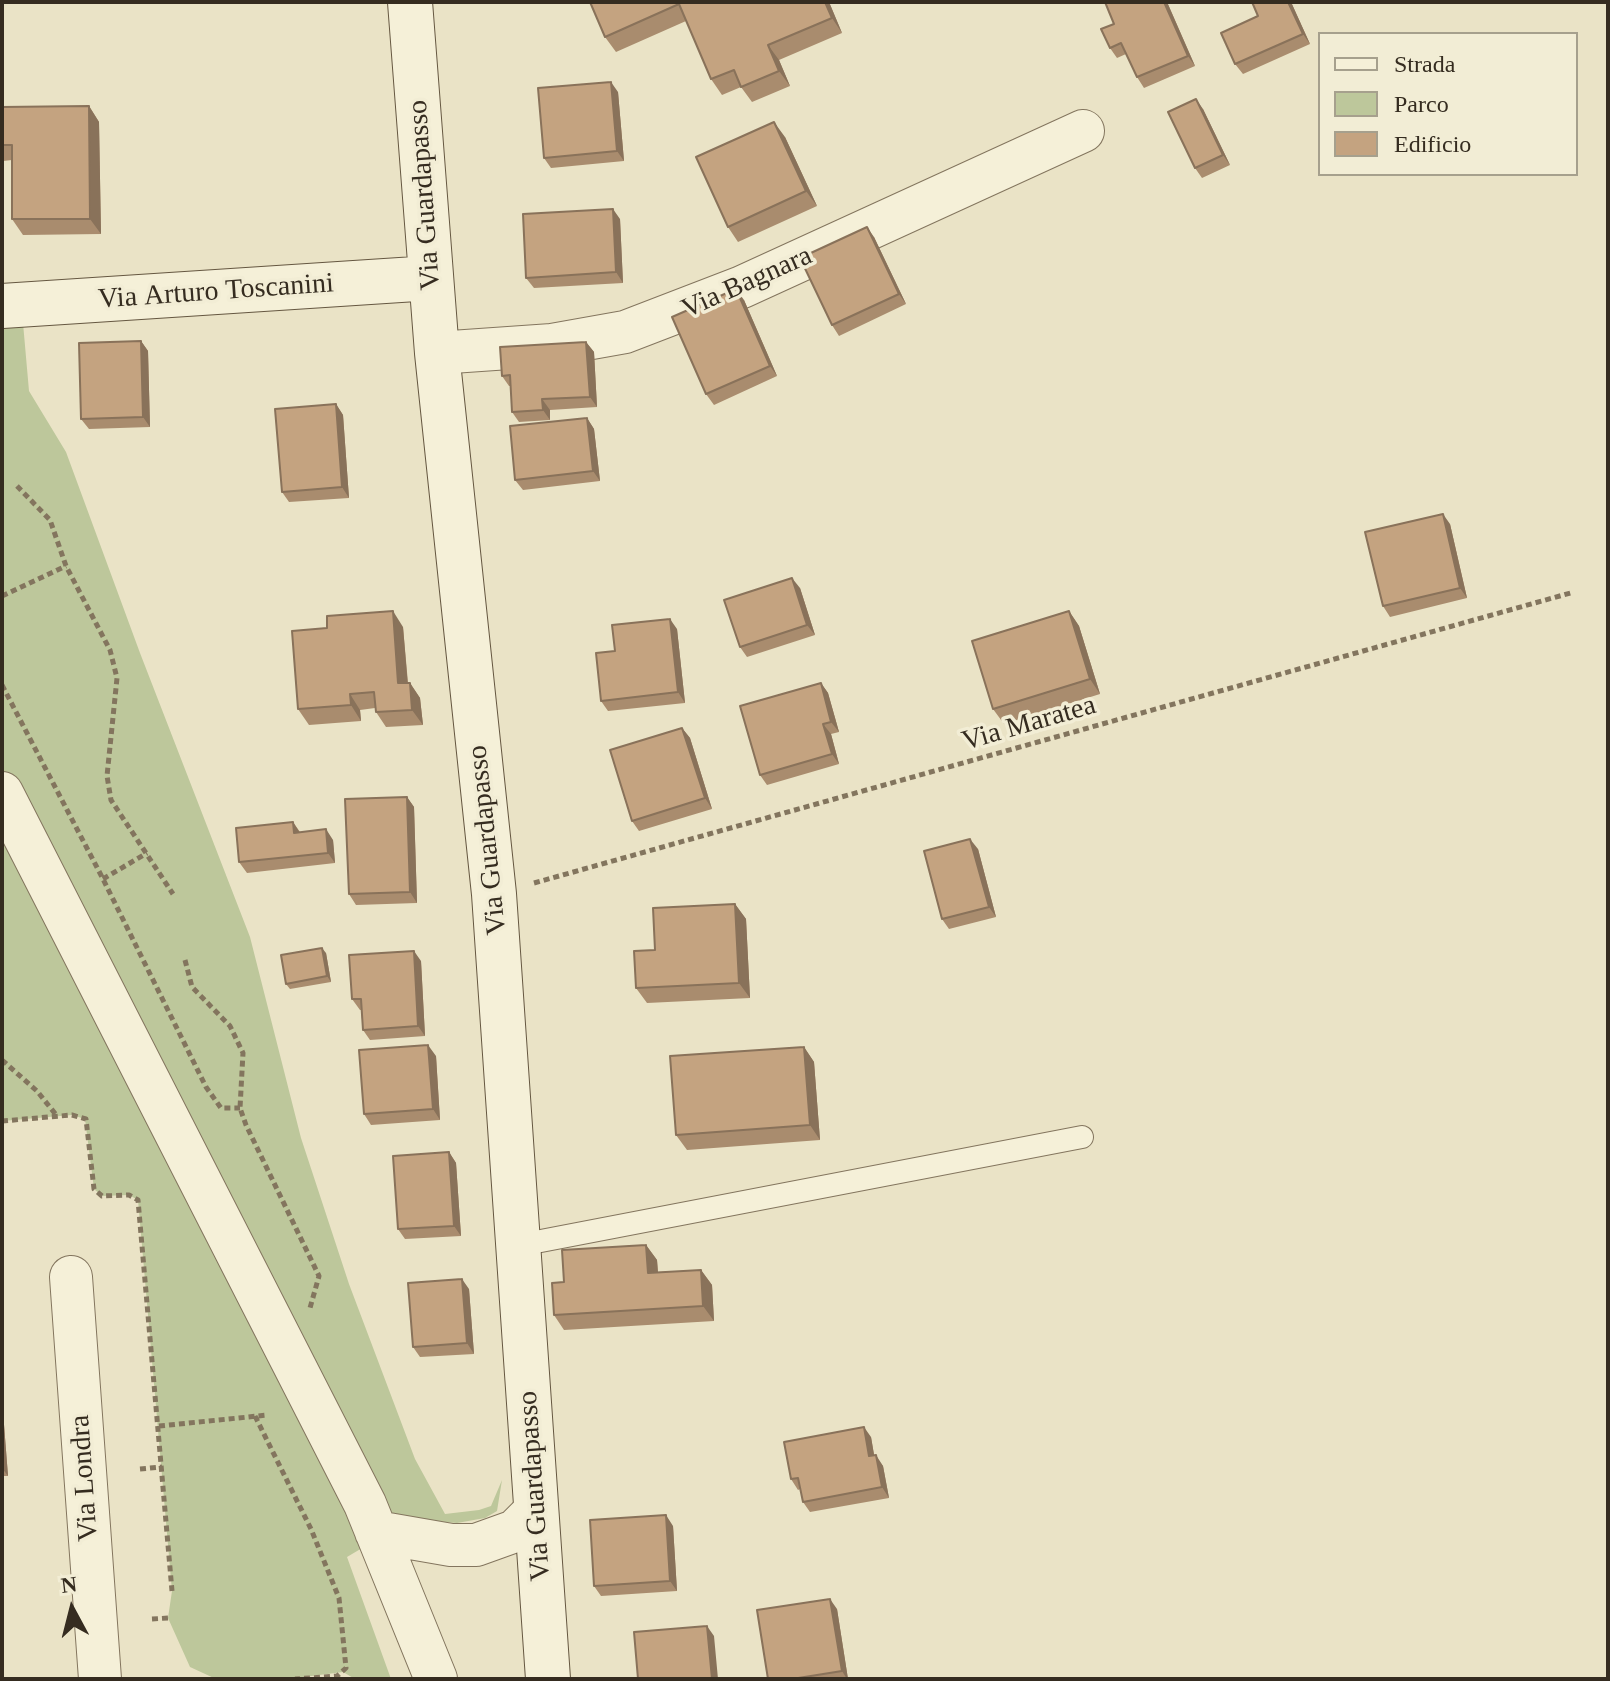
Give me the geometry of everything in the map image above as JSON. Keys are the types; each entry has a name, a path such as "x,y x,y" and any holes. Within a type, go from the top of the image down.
{"street":[{"name":"Via Guardapasso","path":"410,2 437,353 494,894 548,1679"},
{"name":"Via Bagnara","path":"437,353 552,345 625,332 742,287 1083,131"},
{"name":"Via Arturo Toscanini","path":"2,306 431,278"},
{"path":"2,793 365,1504 436,1679"},
{"name":"Via Londra","path":"71,1277 100,1679"},
{"path":"376,1532 451,1545 476,1545 515,1531 537,1509"}],"lane":[{"path":"520,1245 1082,1137"}],"path":[{"path":"17,486 50,520 66,566 110,650 117,678 107,776 111,800 173,894"},
{"path":"2,596 66,566"},
{"name":"Via Maratea","path":"494,894 1574,592"},
{"path":"2,685 206,1087 221,1108 240,1108"},
{"path":"103,879 147,853"},
{"path":"185,960 192,987 230,1026 243,1053 240,1108 249,1133 319,1276 307,1314"},
{"path":"2,1060 37,1091 57,1116"},
{"path":"2,1121 57,1116 86,1119 94,1189 102,1196 129,1195 138,1200 172,1591"},
{"path":"159,1426 268,1415"},
{"path":"255,1416 311,1529 339,1598 346,1668 337,1676 295,1679"},
{"path":"140,1469 162,1467"},
{"path":"152,1619 168,1618"}],"green space":[{"path":"23,323 29,391 66,452 250,937 301,1138 349,1284 415,1459 445,1514 491,1506 502,1480 497,1511 485,1518 457,1523 411,1519 347,1557 391,1679 355,1679 343,1672 288,1679 216,1679 190,1667 168,1618 172,1591 138,1200 129,1195 102,1196 94,1189 85,1119 72,1115 2,1121 2,324"}],"building":[{"path":"590,2 825,2 832,18 768,45 779,71 741,87 734,70 711,79 679,4 605,37"},
{"path":"1105,2 1164,2 1188,56 1137,77 1121,43 1110,48 1101,29 1114,24"},
{"path":"1252,2 1288,2 1303,34 1235,64 1221,33 1258,16"},
{"path":"611,82 617,151 544,158 538,88"},
{"path":"1196,99 1223,155 1195,168 1168,112"},
{"path":"89,106 90,219 12,219 12,145 2,145 2,107"},
{"path":"774,122 806,191 728,227 696,157"},
{"path":"613,209 616,272 526,278 523,214"},
{"path":"867,227 899,294 832,325 800,258"},
{"path":"736,289 770,366 706,394 672,317"},
{"path":"141,341 143,417 81,419 79,343"},
{"path":"586,342 590,397 542,399 543,410 512,412 510,375 502,376 500,347"},
{"path":"336,404 342,487 282,492 275,409"},
{"path":"587,418 593,471 515,480 510,426"},
{"path":"1443,514 1460,588 1383,606 1365,532"},
{"path":"792,578 807,625 740,647 724,600"},
{"path":"393,611 398,683 410,683 412,710 376,712 374,692 350,694 351,705 298,709 292,631 327,628 327,616"},
{"path":"1069,611 1090,679 993,709 972,641"},
{"path":"670,619 678,692 601,701 596,653 615,651 612,625"},
{"path":"821,683 831,722 823,724 832,754 760,775 740,706"},
{"path":"682,728 705,798 632,821 610,750"},
{"path":"407,797 410,892 349,894 345,799"},
{"path":"293,822 294,833 326,829 328,853 239,862 236,828"},
{"path":"970,839 989,907 942,919 924,851"},
{"path":"735,904 739,983 636,988 634,951 655,950 653,908"},
{"path":"322,948 327,976 286,984 281,955"},
{"path":"414,951 418,1026 363,1030 361,999 352,999 349,955"},
{"path":"428,1045 433,1109 364,1114 359,1050"},
{"path":"804,1047 810,1125 676,1135 670,1056"},
{"path":"449,1152 454,1226 398,1229 393,1156"},
{"path":"646,1245 648,1273 701,1270 703,1306 554,1315 552,1283 564,1282 562,1250"},
{"path":"462,1279 467,1343 413,1347 408,1283"},
{"path":"864,1427 869,1456 876,1455 882,1487 803,1502 798,1478 791,1479 784,1442"},
{"path":"666,1515 670,1581 594,1586 590,1520"},
{"path":"830,1599 842,1671 792,1679 768,1679 757,1610"},
{"path":"707,1626 712,1679 638,1679 634,1632"}]}
